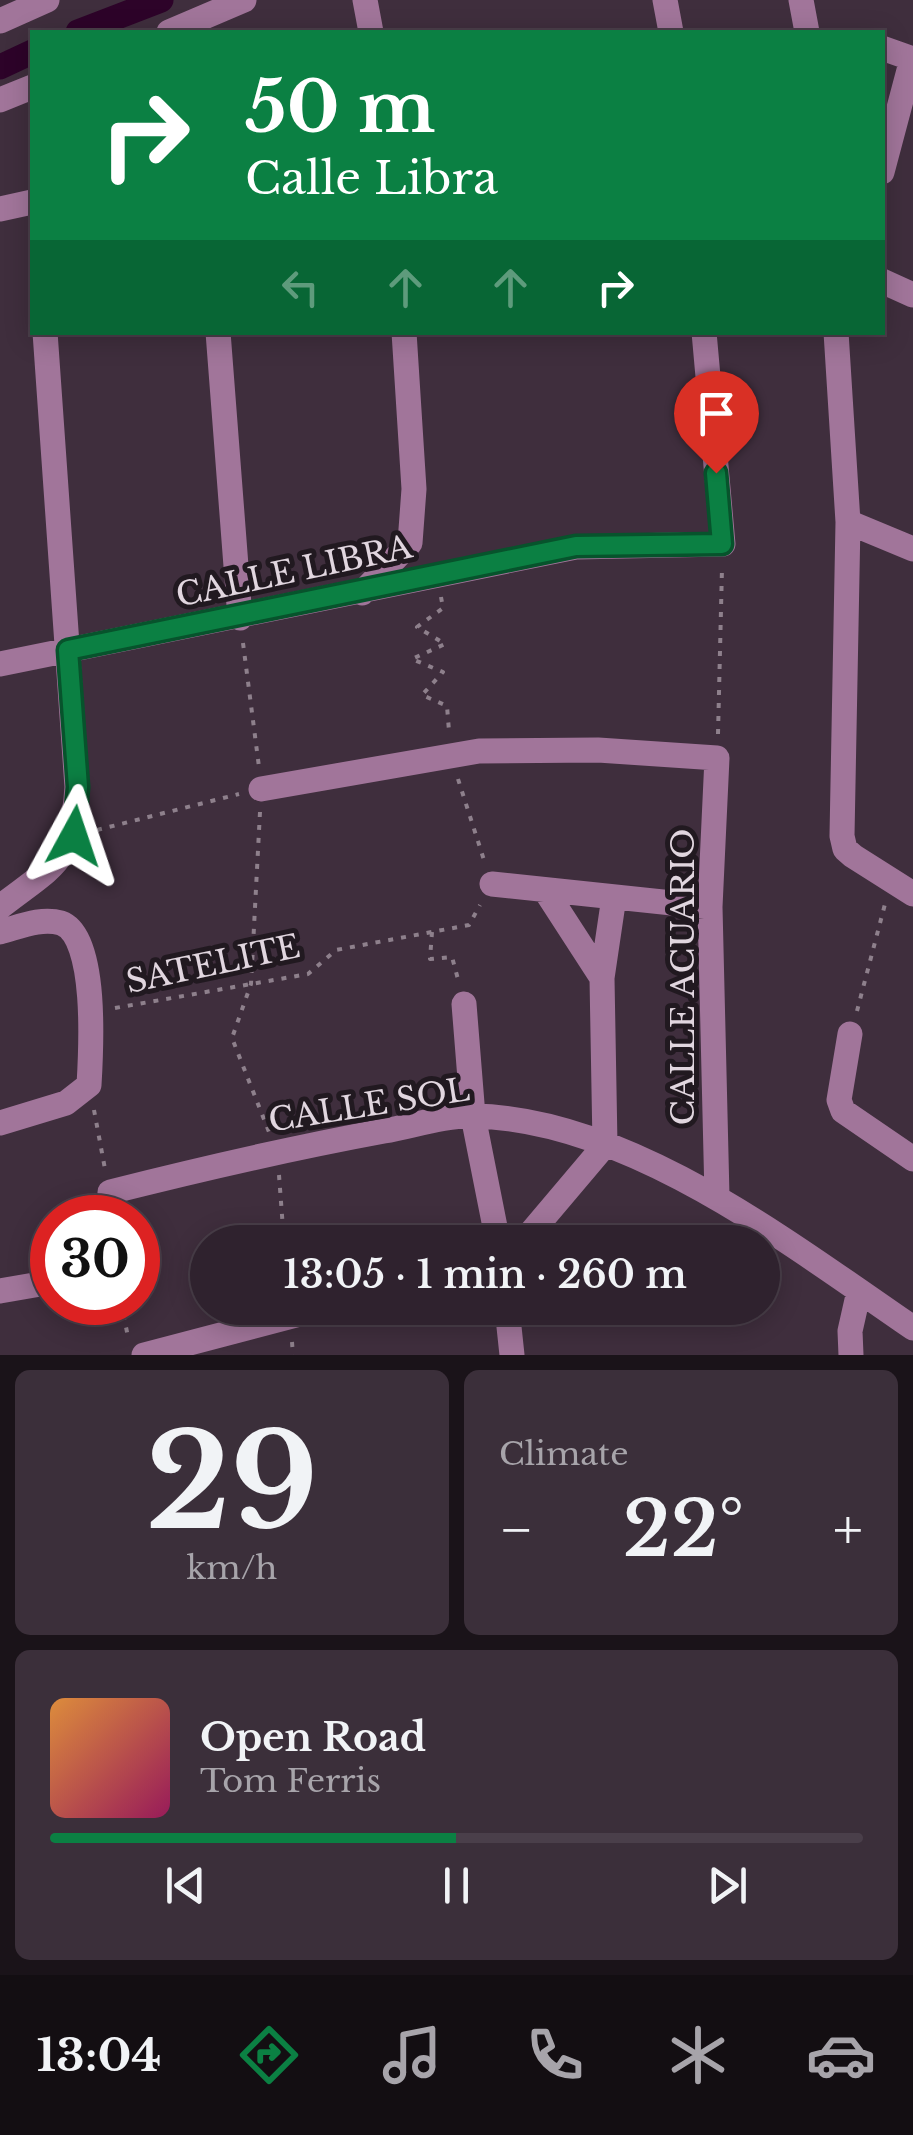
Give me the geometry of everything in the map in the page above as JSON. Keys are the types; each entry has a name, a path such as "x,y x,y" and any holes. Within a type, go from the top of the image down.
{"street":[{"path":"0,20 47,0"},
{"path":"174,30 244,0"},
{"path":"365,0 372,30"},
{"path":"665,0 671,30"},
{"path":"801,0 807,30"},
{"path":"885,49 912,62"},
{"path":"885,66 912,62"},
{"path":"885,161 912,62"},
{"path":"0,100 30,88"},
{"path":"0,210 30,202"},
{"path":"885,281 913,294"},
{"path":"0,907 57,863 74,836 78,787 45,335"},
{"path":"218,335 240,618"},
{"path":"362,593 410,543 414,488 404,335"},
{"path":"704,335 722,544"},
{"path":"836,335 848,522 845,849 902,887"},
{"path":"848,522 913,549"},
{"name":"CALLE LIBRA","path":"0,664 240,618 362,593 437,572 576,546 722,544"},
{"path":"261,788 479,751 598,750 717,758"},
{"name":"CALLE ACUARIO","path":"717,758 710,907 717,1196"},
{"path":"492,884 710,907"},
{"path":"544,890 602,978"},
{"path":"537,1225 605,1145 602,978 614,897"},
{"path":"0,932 46,920 65,924 78,940 91,1012 89,1085 66,1104 0,1123"},
{"path":"464,1004 473,1116 495,1225"},
{"path":"850,1034 840,1100 843,1111 913,1158"},
{"name":"CALLE SOL","path":"140,1195 277,1150 473,1116 539,1126 605,1145 717,1196 913,1328"},
{"path":"0,1291 30,1286"},
{"path":"851,1355 850,1331 859,1291"},
{"path":"136,1346 240,1325"},
{"path":"509,1325 512,1355"}],"path":[{"path":"717,758 722,544"},
{"path":"437,572 444,608 417,627 444,644 412,659 444,672 422,694 447,706 450,756 492,884"},
{"path":"240,618 261,788 250,984 232,1038 277,1150 283,1225"},
{"path":"74,836 261,788"},
{"name":"SATELITE","path":"91,1012 308,974 336,950 469,925 492,884"},
{"path":"850,1034 902,887"},
{"path":"432,932 430,958 452,958 464,1004"},
{"path":"89,1085 108,1195"}],"waterway":[{"path":"83,30 161,0"},
{"path":"0,67 30,53"}],"route":[{"path":"74,836 78,787 68,650 240,618 362,593 437,572 576,546 722,544 716,473"}]}
